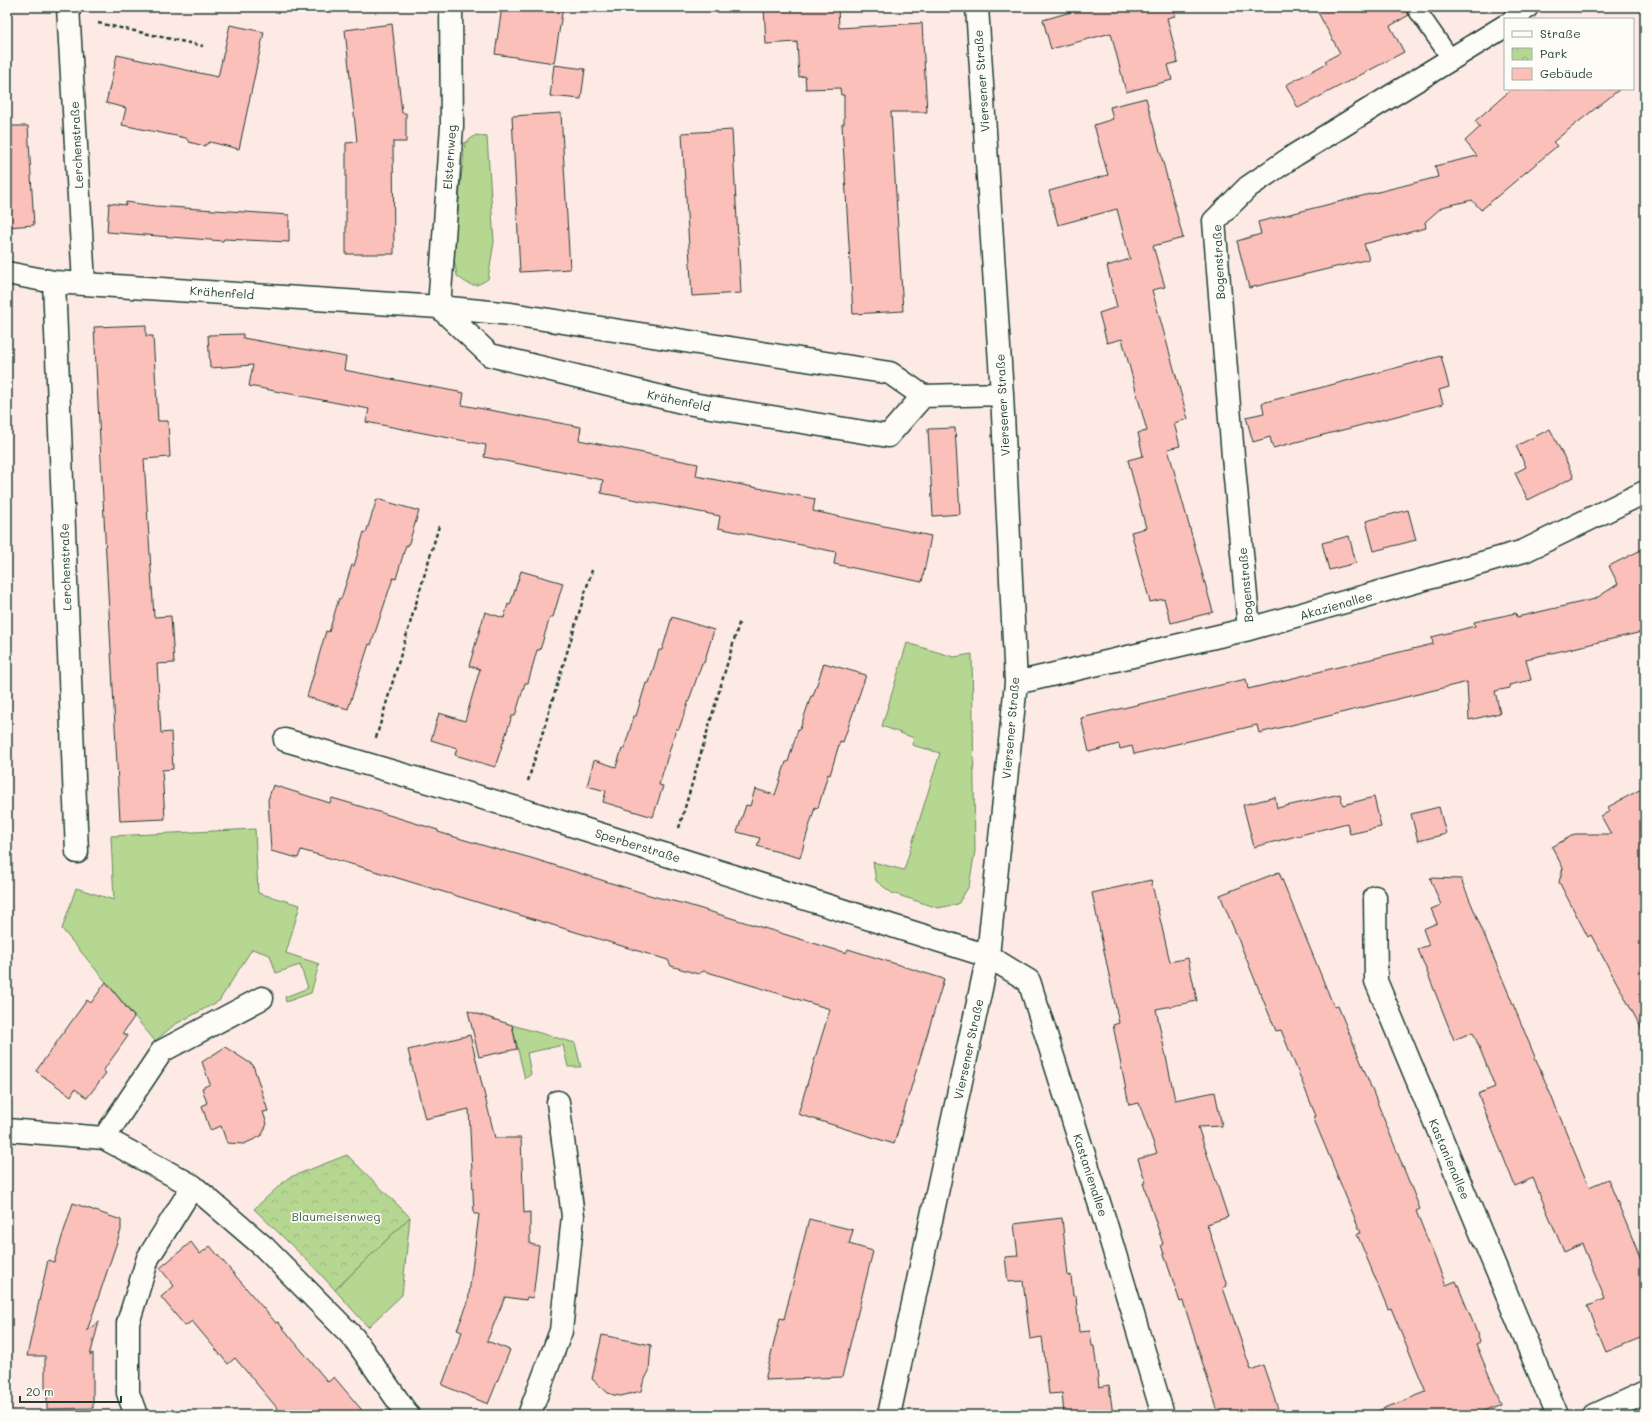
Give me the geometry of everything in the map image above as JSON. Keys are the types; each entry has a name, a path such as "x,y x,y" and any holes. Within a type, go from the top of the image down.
{"street":[{"name":"Elsternweg","path":"439,307 452,126 451,7"},
{"name":"Viersener Straße","path":"888,1415 988,956 1016,683 1002,394 977,7"},
{"path":"1515,18 1527,7"},
{"name":"Lerchenstraße","path":"68,12 84,283"},
{"name":"Bogenstraße","path":"1249,629 1214,221 1248,187 1295,155 1504,27"},
{"name":"Krähenfeld","path":"7,273 54,282 439,307 511,314 890,373 923,396 888,436 686,403 490,355 439,307"},
{"name":"Lerchenstraße","path":"54,282 77,852"},
{"path":"923,396 1002,394"},
{"name":"Akazienallee","path":"1016,683 1249,629 1524,551 1645,492"},
{"name":"Sperberstraße","path":"285,740 520,809 988,956"},
{"name":"Kastanienallee","path":"1375,897 1376,981 1556,1415"},
{"name":"Kastanienallee","path":"988,956 1029,981 1105,1221 1162,1415"},
{"path":"104,1138 162,1051 262,998"},
{"path":"529,1415 561,1330 573,1216 558,1102"},
{"path":"7,1130 104,1138 192,1186 264,1247 354,1338 408,1415"},
{"path":"136,1415 128,1393 128,1323 148,1258 192,1186"},
{"path":"1595,1415 1645,1392"}],"lane":[{"path":"1415,7 1451,59"}],"path":[{"path":"68,12 203,46"},
{"path":"368,765 439,526"},
{"path":"520,809 592,570"},
{"path":"671,856 740,620"}],"green space":[{"path":"476,135 487,137 494,242 488,279 479,284 472,285 457,276 453,253 465,143"},
{"path":"907,643 954,657 972,654 975,851 969,886 958,904 938,908 892,893 876,881 873,862 904,870 940,753 912,745 914,738 882,726"},
{"path":"255,829 258,893 300,905 286,953 319,964 311,993 286,1002 285,997 308,988 300,965 276,973 270,955 252,949 219,1001 174,1025 155,1041 62,929 76,888 114,900 111,836"},
{"path":"512,1025 575,1043 581,1067 568,1067 563,1045 527,1053 531,1074 525,1079"},
{"name":"Blaumeisenweg","path":"347,1155 410,1217 335,1290 313,1266 254,1209 288,1178"},
{"path":"410,1217 402,1295 368,1327 335,1290"}],"building":[{"path":"502,7 563,7 554,63 495,54"},
{"path":"764,7 838,7 839,28 922,23 927,112 891,112 903,311 853,314 842,124 844,124 844,95 841,95 840,88 806,89 805,76 799,77 797,42 766,44"},
{"path":"1088,7 1174,7 1175,16 1167,18 1178,62 1168,65 1172,80 1126,92 1111,33 1051,49 1043,20"},
{"path":"1315,7 1405,7 1409,15 1390,26 1404,52 1298,108 1286,85 1327,63 1325,61 1340,53"},
{"path":"392,24 402,113 406,113 406,142 393,142 394,254 346,254 346,143 357,142 345,30"},
{"path":"230,25 264,32 239,149 210,142 204,146 189,142 186,138 122,125 126,108 106,103 117,55 218,77"},
{"path":"554,65 585,69 581,99 550,96"},
{"path":"1511,90 1619,90 1553,142 1557,146 1481,210 1472,200 1442,207 1425,222 1426,228 1364,244 1369,259 1249,288 1237,241 1261,234 1258,222 1438,177 1435,166 1477,156 1465,141 1480,127 1475,121"},
{"path":"1146,98 1183,238 1153,246 1165,287 1152,290 1188,419 1174,423 1180,446 1168,449 1213,612 1171,623 1164,599 1150,602 1131,532 1146,528 1128,460 1143,456 1138,433 1147,431 1122,339 1107,343 1099,313 1117,307 1107,266 1130,259 1117,209 1058,225 1049,191 1108,175 1094,125 1113,119 1110,107"},
{"path":"561,113 570,269 520,272 512,116"},
{"path":"7,126 28,126 34,225 7,227"},
{"path":"732,130 741,293 692,296 682,133"},
{"path":"126,202 155,206 289,215 289,242 224,239 223,241 107,232 109,203 126,205"},
{"path":"146,325 146,336 153,336 158,421 168,421 170,457 144,459 154,617 171,616 174,663 157,664 161,733 171,732 173,769 162,770 165,819 120,821 94,327"},
{"path":"243,334 243,338 346,357 344,370 464,393 462,405 581,427 579,440 698,464 696,476 815,499 813,511 931,536 922,582 834,564 836,552 718,528 720,516 601,493 603,480 484,457 486,445 366,422 369,409 249,386 253,365 210,368 208,335"},
{"path":"1441,356 1449,387 1439,390 1443,404 1273,448 1270,437 1253,442 1246,417 1264,413 1262,403"},
{"path":"955,428 960,514 933,516 928,429"},
{"path":"1550,429 1574,477 1528,500 1515,473 1526,467 1516,446"},
{"path":"377,499 419,511 408,546 406,545 396,579 393,578 371,645 369,644 348,709 307,697 326,631 329,632 339,598 341,599 352,565 354,566 364,532 366,533"},
{"path":"1408,510 1416,540 1374,551 1366,521"},
{"path":"1349,536 1356,563 1329,570 1322,543"},
{"path":"1645,548 1645,639 1642,632 1526,659 1531,680 1509,685 1510,688 1495,691 1500,713 1469,720 1467,682 1259,733 1257,725 1134,754 1132,746 1120,749 1119,744 1089,752 1081,718 1246,679 1248,689 1433,644 1432,637 1475,626 1474,622 1516,613 1517,617 1595,599 1618,584 1609,566"},
{"path":"521,571 563,583 553,617 550,617 540,650 537,650 528,683 525,683 515,716 512,716 495,767 455,755 457,748 431,740 439,713 465,721 480,669 469,666 485,612 504,618 508,604 510,605"},
{"path":"672,617 714,630 704,663 702,663 679,729 676,729 659,785 663,786 653,817 603,802 606,791 587,786 594,760 616,767 622,749 624,749 634,716 636,716 646,683 649,683 659,650 662,650"},
{"path":"824,663 866,675 843,742 840,741 830,775 828,774 818,808 815,807 800,858 757,846 760,838 737,832 746,805 750,806 755,789 775,795 786,762 788,762 798,729 800,729 811,696 813,696"},
{"path":"273,785 330,803 332,798 346,802 438,830 438,832 531,858 656,897 685,904 846,953 848,949 944,979 894,1144 798,1114 830,1009 704,971 698,974 671,966 668,960 358,866 301,850 298,858 271,851 268,800"},
{"path":"1645,787 1645,1035 1591,935 1588,937 1559,882 1563,868 1552,847 1575,834 1611,834 1601,816 1610,811 1608,807"},
{"path":"1340,794 1343,805 1374,797 1381,827 1350,834 1347,823 1254,847 1243,805 1275,797 1277,808"},
{"path":"1439,807 1446,834 1418,841 1411,814"},
{"path":"1279,872 1334,1007 1338,1006 1363,1067 1420,1209 1416,1211 1446,1285 1456,1281 1474,1325 1480,1342 1476,1344 1501,1404 1475,1415 1372,1415 1372,1413 1426,1392 1391,1308 1388,1309 1357,1234 1361,1233 1313,1117 1316,1116 1281,1030 1276,1031 1220,895"},
{"path":"1430,878 1461,879 1589,1187 1608,1179 1645,1269 1645,1336 1606,1352 1587,1306 1605,1299 1582,1244 1564,1252 1533,1178 1515,1186 1478,1094 1495,1087 1473,1032 1454,1040 1418,949 1429,945 1423,929 1437,923 1431,909 1441,905"},
{"path":"1151,880 1170,962 1188,958 1197,1001 1156,1009 1175,1100 1215,1092 1222,1126 1198,1127 1228,1217 1207,1224 1227,1286 1223,1288 1251,1370 1263,1365 1280,1415 1219,1415 1183,1301 1180,1302 1161,1245 1163,1244 1143,1183 1146,1183 1138,1159 1157,1153 1139,1103 1129,1105 1113,1025 1119,1023 1092,893"},
{"path":"106,982 134,1017 123,1033 128,1036 103,1071 106,1073 87,1098 75,1089 71,1096 36,1071 87,1000 91,1003"},
{"path":"468,1011 512,1025 517,1049 479,1057"},
{"path":"470,1035 495,1138 521,1138 524,1213 530,1212 530,1244 539,1246 533,1298 527,1297 526,1300 505,1297 487,1341 510,1350 488,1404 442,1385 462,1332 457,1330 468,1302 479,1214 474,1214 469,1109 425,1119 408,1050"},
{"path":"225,1047 253,1065 268,1111 263,1112 267,1124 261,1136 244,1144 227,1143 221,1126 210,1130 202,1106 207,1103 202,1088 210,1084 202,1062"},
{"path":"73,1203 121,1220 121,1230 87,1331 99,1321 90,1356 93,1353 93,1408 47,1409 47,1391 45,1388 45,1356 27,1356 48,1260 54,1262"},
{"path":"1062,1218 1068,1276 1071,1275 1073,1296 1076,1296 1079,1332 1090,1331 1092,1346 1094,1346 1099,1387 1109,1385 1113,1415 1064,1415 1062,1393 1049,1394 1042,1337 1030,1339 1023,1281 1008,1282 1005,1257 1018,1256 1014,1224"},
{"path":"809,1219 853,1230 849,1244 873,1251 842,1377 765,1380 780,1318 784,1319"},
{"path":"191,1242 200,1254 210,1246 276,1323 278,1322 328,1382 334,1377 366,1415 283,1415 235,1358 228,1364 192,1321 185,1326 161,1297 174,1286 160,1268"},
{"path":"602,1335 651,1345 649,1371 641,1391 621,1396 614,1395 608,1393 592,1379"}]}
